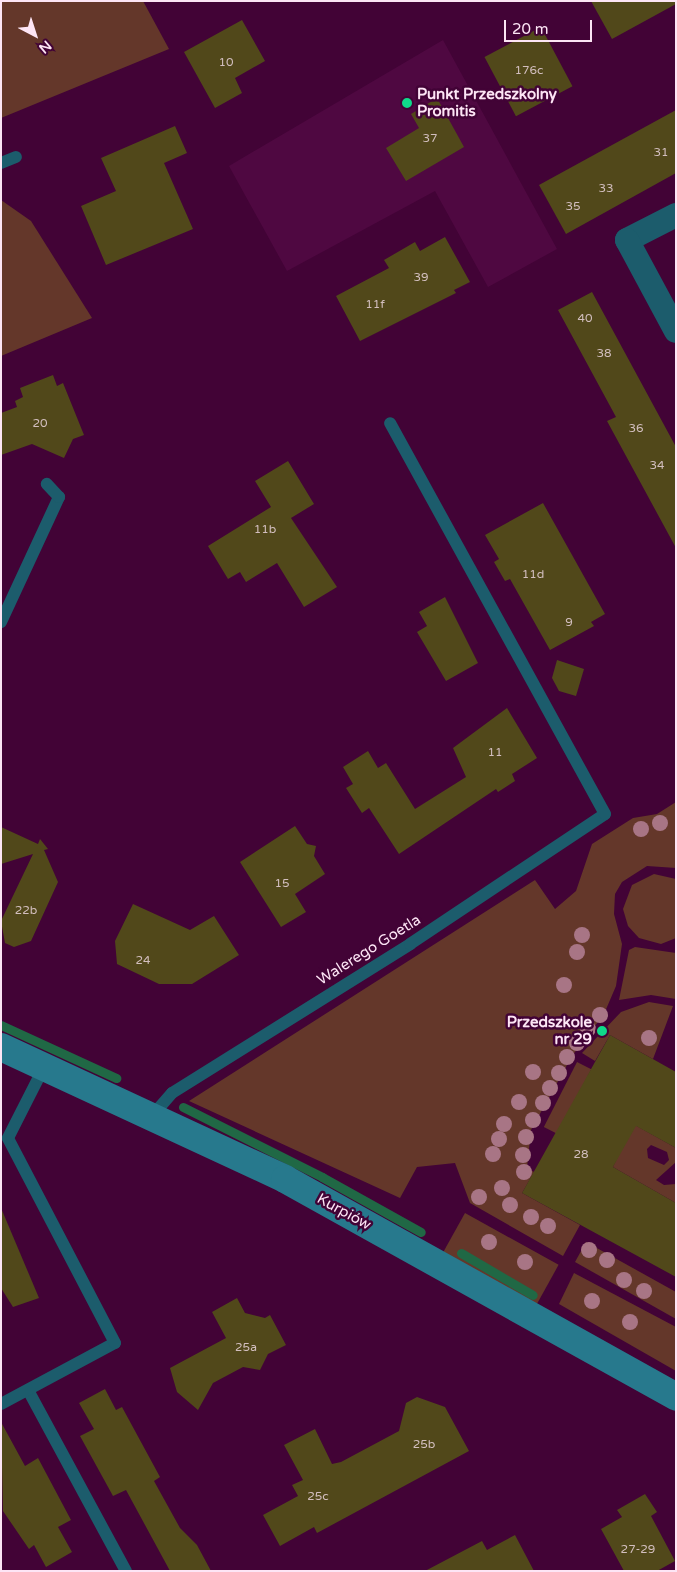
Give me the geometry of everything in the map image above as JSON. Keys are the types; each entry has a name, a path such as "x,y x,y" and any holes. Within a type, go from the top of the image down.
{"street":[{"path":"676,215 627,240 676,331"},
{"name":"Kurpiów","path":"1,1047 285,1179 676,1398"}],"lane":[{"path":"1,163 16,157"},
{"name":"Walerego Goetla","path":"152,1116 172,1092 410,944 605,814 390,423"},
{"path":"1,622 59,497 48,484"},
{"path":"1,1404 115,1343 8,1138 44,1067"},
{"path":"28,1390 126,1571"}],"shaded area":[{"path":"1,1 143,1 169,49 1,118"},
{"name":"Punkt Przedszkolny Promitis","path":"443,40 557,249 488,287 435,191 287,271 229,166"},
{"path":"1,200 31,221 92,318 1,356"},
{"path":"676,802 676,868 647,866 622,882 615,894 614,914 622,944 616,986 604,1014 572,1056 531,1130 527,1168 534,1172 522,1193 580,1225 563,1256 470,1203 455,1163 417,1167 400,1198 189,1101 535,880 555,909 576,891 592,844 633,818 657,814"},
{"path":"654,874 676,879 676,938 661,944 639,938 628,926 623,909 632,885"},
{"path":"635,947 676,953 676,999 651,995 619,1000 629,950"},
{"path":"649,1002 673,1006 653,1059 610,1035 595,1061 582,1053 621,1012"},
{"path":"577,1062 591,1069 558,1134 544,1127"},
{"path":"633,1124 676,1148 676,1162 656,1180 664,1185 676,1184 676,1203 613,1167","holes":["651,1145 667,1152 669,1160 664,1165 648,1158 647,1149"]},
{"path":"465,1213 559,1265 537,1304 443,1252"},
{"path":"586,1242 676,1292 676,1319 575,1262"},
{"path":"574,1273 676,1327 676,1371 559,1304"}],"building":[{"path":"591,1 676,1 676,4 612,39"},
{"path":"242,20 265,61 235,78 242,93 215,108 184,52"},
{"path":"541,27 572,86 516,116 484,57"},
{"path":"437,98 464,147 406,181 386,148 419,128 411,114"},
{"path":"676,110 676,173 566,234 539,185"},
{"path":"175,126 187,153 164,163 193,229 106,265 81,206 116,191 101,158"},
{"path":"445,237 470,282 454,290 456,293 360,341 336,296 389,268 384,260 415,242 420,251"},
{"path":"592,292 676,447 676,548 607,421 616,417 558,310"},
{"path":"53,375 57,386 63,383 84,435 73,439 64,458 32,444 1,455 1,413 17,407 15,401 23,397 20,388"},
{"path":"288,461 314,504 291,518 337,587 304,607 277,563 246,582 240,572 228,579 208,546 271,507 255,481"},
{"path":"543,503 605,614 591,622 594,626 550,650 510,579 505,581 494,562 499,559 485,535"},
{"path":"445,597 478,663 446,681 417,632 427,626 419,612"},
{"path":"557,660 584,669 576,696 559,691 552,678"},
{"path":"507,708 537,758 512,774 515,781 498,792 496,789 399,854 369,808 362,813 346,788 353,784 343,767 368,751 378,768 386,763 415,809 466,777 453,748"},
{"path":"295,826 307,844 316,846 314,856 325,874 295,894 306,912 281,927 240,862"},
{"path":"1,827 38,844 40,839 48,849 44,850 58,882 31,941 14,947 5,943 1,921 33,854 1,864"},
{"path":"133,904 190,930 214,916 239,955 192,984 159,984 117,964 115,941"},
{"path":"610,1035 676,1072 676,1148 636,1126 613,1167 676,1203 676,1277 522,1193"},
{"path":"1,1208 39,1298 13,1307 1,1288"},
{"path":"237,1298 245,1313 265,1318 270,1315 286,1345 268,1354 260,1370 243,1367 213,1383 198,1410 177,1392 170,1368 226,1338 212,1312"},
{"path":"105,1389 116,1410 122,1407 160,1477 154,1481 180,1528 197,1545 211,1571 170,1571 126,1490 113,1496 80,1436 94,1429 79,1403"},
{"path":"417,1397 445,1407 469,1451 317,1533 314,1527 280,1546 263,1515 298,1496 292,1485 303,1480 284,1445 315,1429 332,1464 341,1462 399,1431 406,1403"},
{"path":"1,1422 25,1466 38,1458 71,1520 58,1527 72,1552 46,1567 34,1545 29,1549 3,1511"},
{"path":"645,1494 657,1512 651,1516 675,1561 657,1571 624,1571 601,1529 622,1517 617,1510"},
{"path":"515,1535 534,1571 425,1571 482,1541 487,1550"}],"waterway":[{"path":"1,1025 116,1078"},
{"path":"183,1107 322,1177 421,1232"},
{"path":"461,1253 533,1295"}],"place":[{"name":"Punkt Przedszkolny Promitis","path":"407,103"},
{"name":"Przedszkole nr 29","path":"602,1031"}]}
